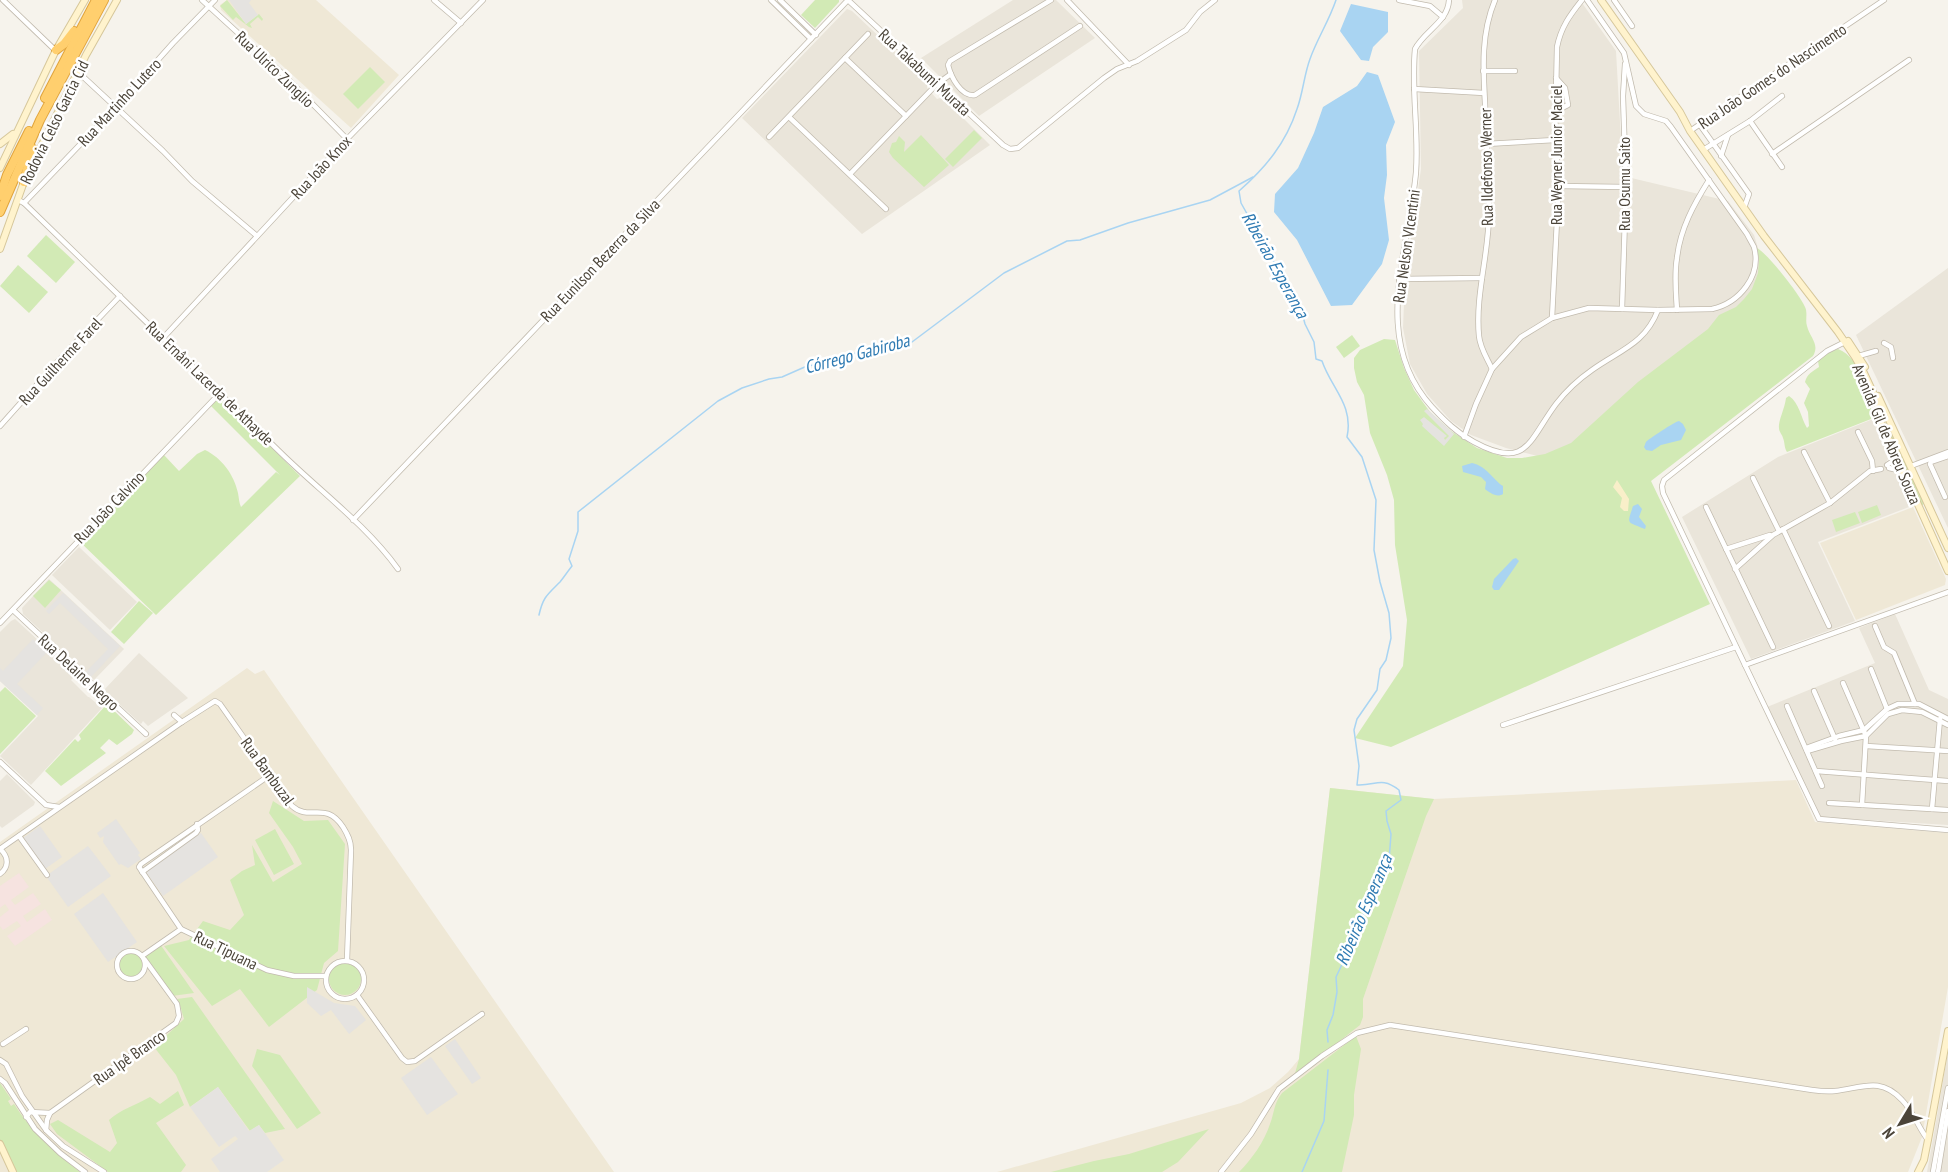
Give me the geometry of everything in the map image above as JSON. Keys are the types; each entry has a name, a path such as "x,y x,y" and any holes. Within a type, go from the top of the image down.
{"highway":[{"path":"56,50 64,44 97,1"},
{"name":"Rodovia Celso Garcia Cid","path":"0,212 40,120 97,1"},
{"name":"Rodovia Celso Garcia Cid","path":"0,196 12,165 97,1"},
{"path":"24,183 40,120"}],"street":[{"path":"3,0 56,50"},
{"name":"Rodovia Celso Garcia Cid","path":"0,249 21,201 24,183 78,72 117,0"},
{"name":"Rua Ulrico Zunglio","path":"202,0 285,76 347,139"},
{"name":"Rua Martinho Lutero","path":"21,201 116,107 215,0"},
{"path":"434,0 461,23"},
{"name":"Rua João Knox","path":"164,338 347,139 483,0"},
{"path":"771,0 814,37"},
{"path":"780,0 814,37"},
{"name":"Rua Eunilson Bezerra da Silva","path":"353,520 848,0"},
{"name":"Rua Takabumi Murata","path":"848,0 1010,149 1018,148 1104,78 1117,69 1129,65"},
{"path":"1051,0 950,61 948,65 951,74 965,94 975,95 1080,26"},
{"path":"1067,0 1129,65 1157,50 1186,30 1200,12 1215,0"},
{"path":"1400,0 1430,6 1443,17"},
{"name":"Rua Nelson VIcentini","path":"1449,0 1443,17 1419,41 1415,49 1416,169 1400,279 1397,324 1405,365 1423,397 1448,424 1464,437 1506,454 1516,453 1527,447 1563,396 1591,370 1641,338 1650,328 1658,310"},
{"name":"Rua Ildefonso Werner","path":"1492,369 1482,349 1479,336 1479,305 1489,214 1483,71 1484,41 1488,19 1495,0"},
{"name":"Rua Weyner Junior Maciel","path":"1552,318 1559,186 1555,140 1559,34 1564,23 1582,0"},
{"path":"1464,437 1492,369 1521,337 1552,318 1589,308 1712,309 1731,302 1741,293 1752,278 1756,265 1754,247 1748,234 1671,126 1666,121 1644,114 1636,106 1626,59 1621,47 1587,0"},
{"name":"Avenida Gil de Abreu Souza","path":"1601,0 1744,208 1857,356 1948,548"},
{"path":"1614,0 1632,26"},
{"name":"Rua João Gomes do Nascimento","path":"1690,131 1884,0"},
{"name":"Rodovia Celso Garcia Cid","path":"0,168 62,39 97,1"},
{"path":"769,137 868,34"},
{"path":"845,58 906,116"},
{"name":"Rua Osumu Saito","path":"1622,309 1626,187 1623,96 1626,59"},
{"path":"1772,154 1909,60"},
{"path":"1483,71 1515,71"},
{"path":"78,72 192,181 257,236"},
{"path":"927,74 931,85 930,91"},
{"path":"923,99 951,74"},
{"path":"1556,78 1565,88 1568,105 1556,111"},
{"path":"850,174 939,84"},
{"path":"1414,89 1484,93"},
{"path":"1623,96 1632,92"},
{"path":"1703,150 1750,121 1782,96"},
{"path":"789,117 886,209"},
{"path":"1750,121 1782,167"},
{"name":"Avenida Gil de Abreu Souza","path":"1700,125 1749,194 1744,208"},
{"path":"0,144 16,132"},
{"path":"1721,156 1728,135"},
{"path":"1486,144 1555,140"},
{"path":"1677,310 1677,258 1684,226 1709,180"},
{"path":"1559,186 1626,187"},
{"name":"Rua Ernâni Lacerda de Athayde","path":"21,201 381,546 398,569"},
{"path":"1400,279 1482,278"},
{"name":"Rua Guilherme Farel","path":"0,426 120,296"},
{"path":"1846,341 1820,356 1664,480 1662,486 1668,504 1819,819 1948,830"},
{"path":"1884,343 1891,347 1893,358"},
{"path":"1857,356 1876,351"},
{"name":"Avenida Gil de Abreu Souza","path":"1857,356 1877,401 1878,417 1948,571"},
{"name":"Rua João Calvino","path":"0,623 220,393"},
{"path":"1881,424 1886,421 1894,430"},
{"path":"1858,432 1872,461 1873,471"},
{"path":"1892,449 1893,461 1888,467 1902,471"},
{"path":"1804,452 1830,503"},
{"path":"1911,466 1948,454"},
{"path":"1945,497 1930,464 1948,454"},
{"path":"1735,569 1773,535 1830,503 1870,471 1882,470"},
{"path":"1753,478 1829,626"},
{"path":"1706,507 1773,647"},
{"path":"1726,549 1773,535"},
{"path":"1745,665 1947,590"},
{"name":"Rua Delaine Negro","path":"13,610 146,734"},
{"path":"1875,626 1884,647 1894,653 1915,704"},
{"path":"1503,725 1736,647"},
{"path":"1870,669 1887,709"},
{"path":"1843,683 1866,736 1862,805"},
{"path":"1814,691 1835,740"},
{"name":"Rua Bambuzal","path":"182,722 213,701 218,702 295,809 302,812 330,813 338,820 350,839 347,960"},
{"path":"1807,750 1864,730 1887,709 1898,704 1915,704 1929,708 1948,725"},
{"path":"1787,706 1822,786"},
{"path":"1835,740 1866,736 1888,714 1902,710 1922,712 1940,719 1948,719"},
{"path":"0,874 5,870 8,862 6,855 0,849 182,722 174,715"},
{"path":"1932,809 1940,719"},
{"path":"1866,746 1948,751"},
{"path":"0,762 46,805 59,807"},
{"path":"1816,771 1948,781"},
{"name":"Rua Tipuana","path":"270,775 197,824 196,833 142,872 182,928 267,970 294,976 326,976"},
{"path":"1828,803 1948,810"},
{"path":"19,836 47,875"},
{"path":"143,958 182,928"},
{"path":"135,951 143,958 142,974 134,978 125,977 118,971 117,962 123,953 135,951"},
{"name":"Rua Ipê Branco","path":"50,1113 176,1023 179,1016 177,1004 143,958"},
{"path":"347,960 358,965 364,975 363,986 357,995 344,999 338,998 328,989 326,976 336,962 347,960"},
{"path":"357,995 402,1058 411,1062 482,1014"},
{"path":"1221,1172 1251,1134 1279,1089 1357,1033 1390,1025 1812,1090 1832,1091 1861,1085 1877,1085 1902,1099 1928,1140"},
{"path":"3,1044 26,1029"},
{"path":"1918,1172 1924,1160 1948,1031"},
{"path":"0,1060 6,1064 32,1112 46,1130 63,1146 104,1172"},
{"path":"0,1079 42,1136 84,1172"},
{"path":"1935,1172 1948,1089"},
{"path":"1935,1172 1946,1139 1948,1111"},
{"path":"26,1117 32,1112 50,1113 45,1134 42,1136"},
{"path":"0,1144 13,1172"}],"shaded area":[{"path":"227,0 316,0 399,75 351,128 221,10 220,5"},
{"path":"229,0 251,0 249,3 258,15 246,24"},
{"path":"1013,0 1056,0 1095,38 979,116 921,58"},
{"path":"1462,0 1580,0 1616,51 1623,176 1728,201 1754,235 1762,261 1758,281 1748,298 1575,447 1545,458 1506,448 1471,435 1451,421 1427,394 1410,364 1403,328 1405,279 1421,169 1419,51 1463,8"},
{"path":"847,9 852,11 924,79 927,88 937,99 940,98 948,103 990,145 862,234 742,118"},
{"path":"1948,268 1948,528 1856,335"},
{"path":"1427,409 1454,434 1444,446 1422,426 1420,420 1424,417 1447,436 1445,440 1449,436 1424,411"},
{"path":"1873,419 1885,444 1884,450 1888,459 1886,462 1903,483 1901,487 1909,507 1818,542 1855,621 1751,659 1682,517 1778,457"},
{"path":"1913,507 1946,579 1945,585 1856,620 1820,543"},
{"path":"79,547 137,602 110,630 52,575"},
{"path":"49,579 124,649 94,680 23,614 22,608"},
{"path":"63,593 120,646 91,677 86,672 108,649 60,603 49,614 46,611"},
{"path":"1895,614 1929,690 1948,699 1948,825 1818,817 1767,707 1875,663 1859,628"},
{"path":"15,619 76,675 71,680 102,708 31,785 0,756 38,716 0,681 0,632"},
{"path":"33,639 47,652 17,684 43,708 37,715 0,681 0,668 3,671"},
{"path":"139,653 188,698 148,726 143,721 141,724 104,690"},
{"path":"247,668 255,674 264,670 614,1172 0,1172 0,842"},
{"path":"7,774 35,802 2,828 0,826 0,781"},
{"path":"1796,780 1815,822 1948,833 1948,987 1922,1137 1908,1172 997,1172 1241,1103 1270,1088 1288,1072 1299,1059 1330,788 1434,799"},
{"path":"116,819 140,853 138,855 141,859 128,868 119,865 103,842 104,836 100,838 97,833"},
{"path":"40,826 62,857 45,869 23,838"},
{"path":"201,833 218,857 163,896 146,872"},
{"path":"88,846 111,876 68,907 46,876"},
{"path":"19,873 29,887 11,900 15,905 33,893 41,904 23,916 27,922 45,909 52,920 15,946 7,936 21,926 17,921 3,930 0,926 0,917 9,910 5,904 0,908 0,886"},
{"path":"103,893 137,942 108,962 74,914"},
{"path":"307,987 334,1003 355,1006 366,1020 349,1034 331,1010 321,1016 307,1003"},
{"path":"455,1039 481,1078 472,1084 445,1046"},
{"path":"1948,1052 1948,1172 1927,1172 1933,1139"},
{"path":"431,1057 458,1094 427,1115 401,1078"},
{"path":"218,1087 249,1131 259,1125 284,1160 267,1172 220,1172 211,1159 238,1139 235,1136 219,1147 190,1107"}],"green space":[{"path":"227,0 246,24 259,14 262,21 258,17 250,24 252,28 249,27 236,17 233,20 220,6"},
{"path":"815,0 839,0 839,2 815,28 801,15"},
{"path":"370,67 385,82 358,109 343,94"},
{"path":"974,130 982,138 953,167 945,159"},
{"path":"921,135 949,165 924,187 889,152 892,143 896,142 899,136 905,142 904,152"},
{"path":"46,235 75,262 56,283 27,256"},
{"path":"1757,248 1783,275 1805,307 1807,326 1815,344 1815,352 1813,356 1651,481 1710,604 1391,747 1355,738 1403,666 1407,620 1395,545 1394,500 1387,475 1370,433 1364,395 1357,382 1354,368 1354,358 1360,350 1384,339 1395,340 1414,390 1430,412 1451,431 1477,448 1507,458 1545,454 1571,443 1638,382 1708,329 1719,315 1736,307 1752,289 1758,273"},
{"path":"18,265 48,292 29,313 0,286"},
{"path":"1352,335 1360,346 1344,358 1336,347"},
{"path":"1838,349 1853,360 1863,378 1872,417 1787,452 1779,431 1786,398 1789,396 1795,402 1807,428 1809,426 1808,412 1804,403 1810,389 1805,382 1806,379 1819,367 1818,361 1826,353"},
{"path":"220,397 300,476 156,615 80,542 164,455 179,471 197,454 205,450 211,453 222,462 230,474 236,486 241,507 276,472 280,475 211,406"},
{"path":"1887,423 1924,502 1923,505 1884,425"},
{"path":"1877,505 1881,515 1862,523 1858,512"},
{"path":"1855,512 1860,523 1836,532 1832,520"},
{"path":"49,580 61,590 45,608 33,596"},
{"path":"139,601 153,613 124,644 111,632"},
{"path":"5,687 36,716 0,754 0,692"},
{"path":"107,704 134,730 132,734 117,745 109,739 100,748 106,753 61,786 45,771 75,739 78,742 81,739 79,735"},
{"path":"1330,788 1434,799 1426,816 1363,999 1363,1017 1360,1025 1294,1077 1299,1059"},
{"path":"273,801 304,821 328,820 345,844 338,951 324,963 317,990 269,1027 240,989 212,1006 164,946 189,940 203,921 230,930 244,915 230,880 255,865 252,845 273,882 302,864 269,813"},
{"path":"275,829 294,864 274,875 255,840"},
{"path":"160,944 194,993 172,996 143,956"},
{"path":"131,953 136,954 142,960 142,970 136,976 131,977 126,976 120,970 119,965 120,960 126,954"},
{"path":"345,963 356,968 361,979 356,990 345,995 334,990 329,979 334,968"},
{"path":"192,997 285,1129 265,1133 259,1125 250,1131 218,1087 190,1107 176,1075 154,1047 184,1019 177,999"},
{"path":"1356,1036 1361,1049 1354,1095 1354,1115 1342,1172 1239,1172 1261,1144 1282,1093"},
{"path":"257,1049 280,1055 321,1113 297,1129 252,1066"},
{"path":"0,1083 11,1099 8,1101 11,1106 14,1104 44,1141 80,1172 14,1172 0,1140"},
{"path":"178,1091 184,1105 156,1123 186,1165 181,1172 108,1172 57,1134 50,1124 58,1120 110,1152 117,1143 109,1120 150,1097 160,1104"},
{"path":"1209,1129 1178,1162 1162,1172 1051,1172 1129,1154"}],"sand":[{"path":"1617,480 1629,499 1628,511 1620,507 1622,498 1613,487"}],"water":[{"path":"1351,4 1388,12 1388,32 1373,47 1369,61 1361,60 1340,31"},
{"path":"1367,72 1378,75 1395,122 1386,145 1387,175 1384,198 1389,240 1382,264 1352,305 1331,306 1297,240 1274,212 1275,194 1298,168 1323,107 1357,86"},
{"path":"1679,421 1686,430 1681,440 1661,445 1652,451 1646,450 1644,447 1646,442"},
{"path":"1472,463 1482,467 1503,486 1503,494 1491,493 1485,489 1486,482 1481,477 1463,472 1462,466"},
{"path":"1638,504 1642,509 1639,517 1646,526 1645,529 1634,525 1629,520 1633,506"},
{"path":"1516,558 1519,561 1499,590 1494,590 1492,587 1494,579"}],"waterway":[{"name":"Ribeirão Esperança","path":"1328,1042 1327,1030 1333,1015 1337,992 1336,977 1350,940 1361,923 1370,890 1389,861 1391,834 1386,811 1401,800 1399,790 1388,783 1357,785 1359,766 1354,730 1357,719 1377,690 1380,669 1386,660 1391,638 1389,613 1374,550 1376,500 1362,457 1347,437 1345,406 1322,361 1316,359 1314,342 1305,324 1300,305 1241,203 1239,191 1258,173 1287,133 1299,103 1310,59 1336,0"},
{"name":"Córrego Gabiroba","path":"539,615 546,597 572,566 569,559 578,531 578,512 718,401 742,388 782,377 807,366 847,355 912,342 1004,273 1067,241 1080,240 1128,223 1210,200 1253,177"},
{"name":"Ribeirão Esperança","path":"1302,1172 1324,1121 1328,1070"}]}
